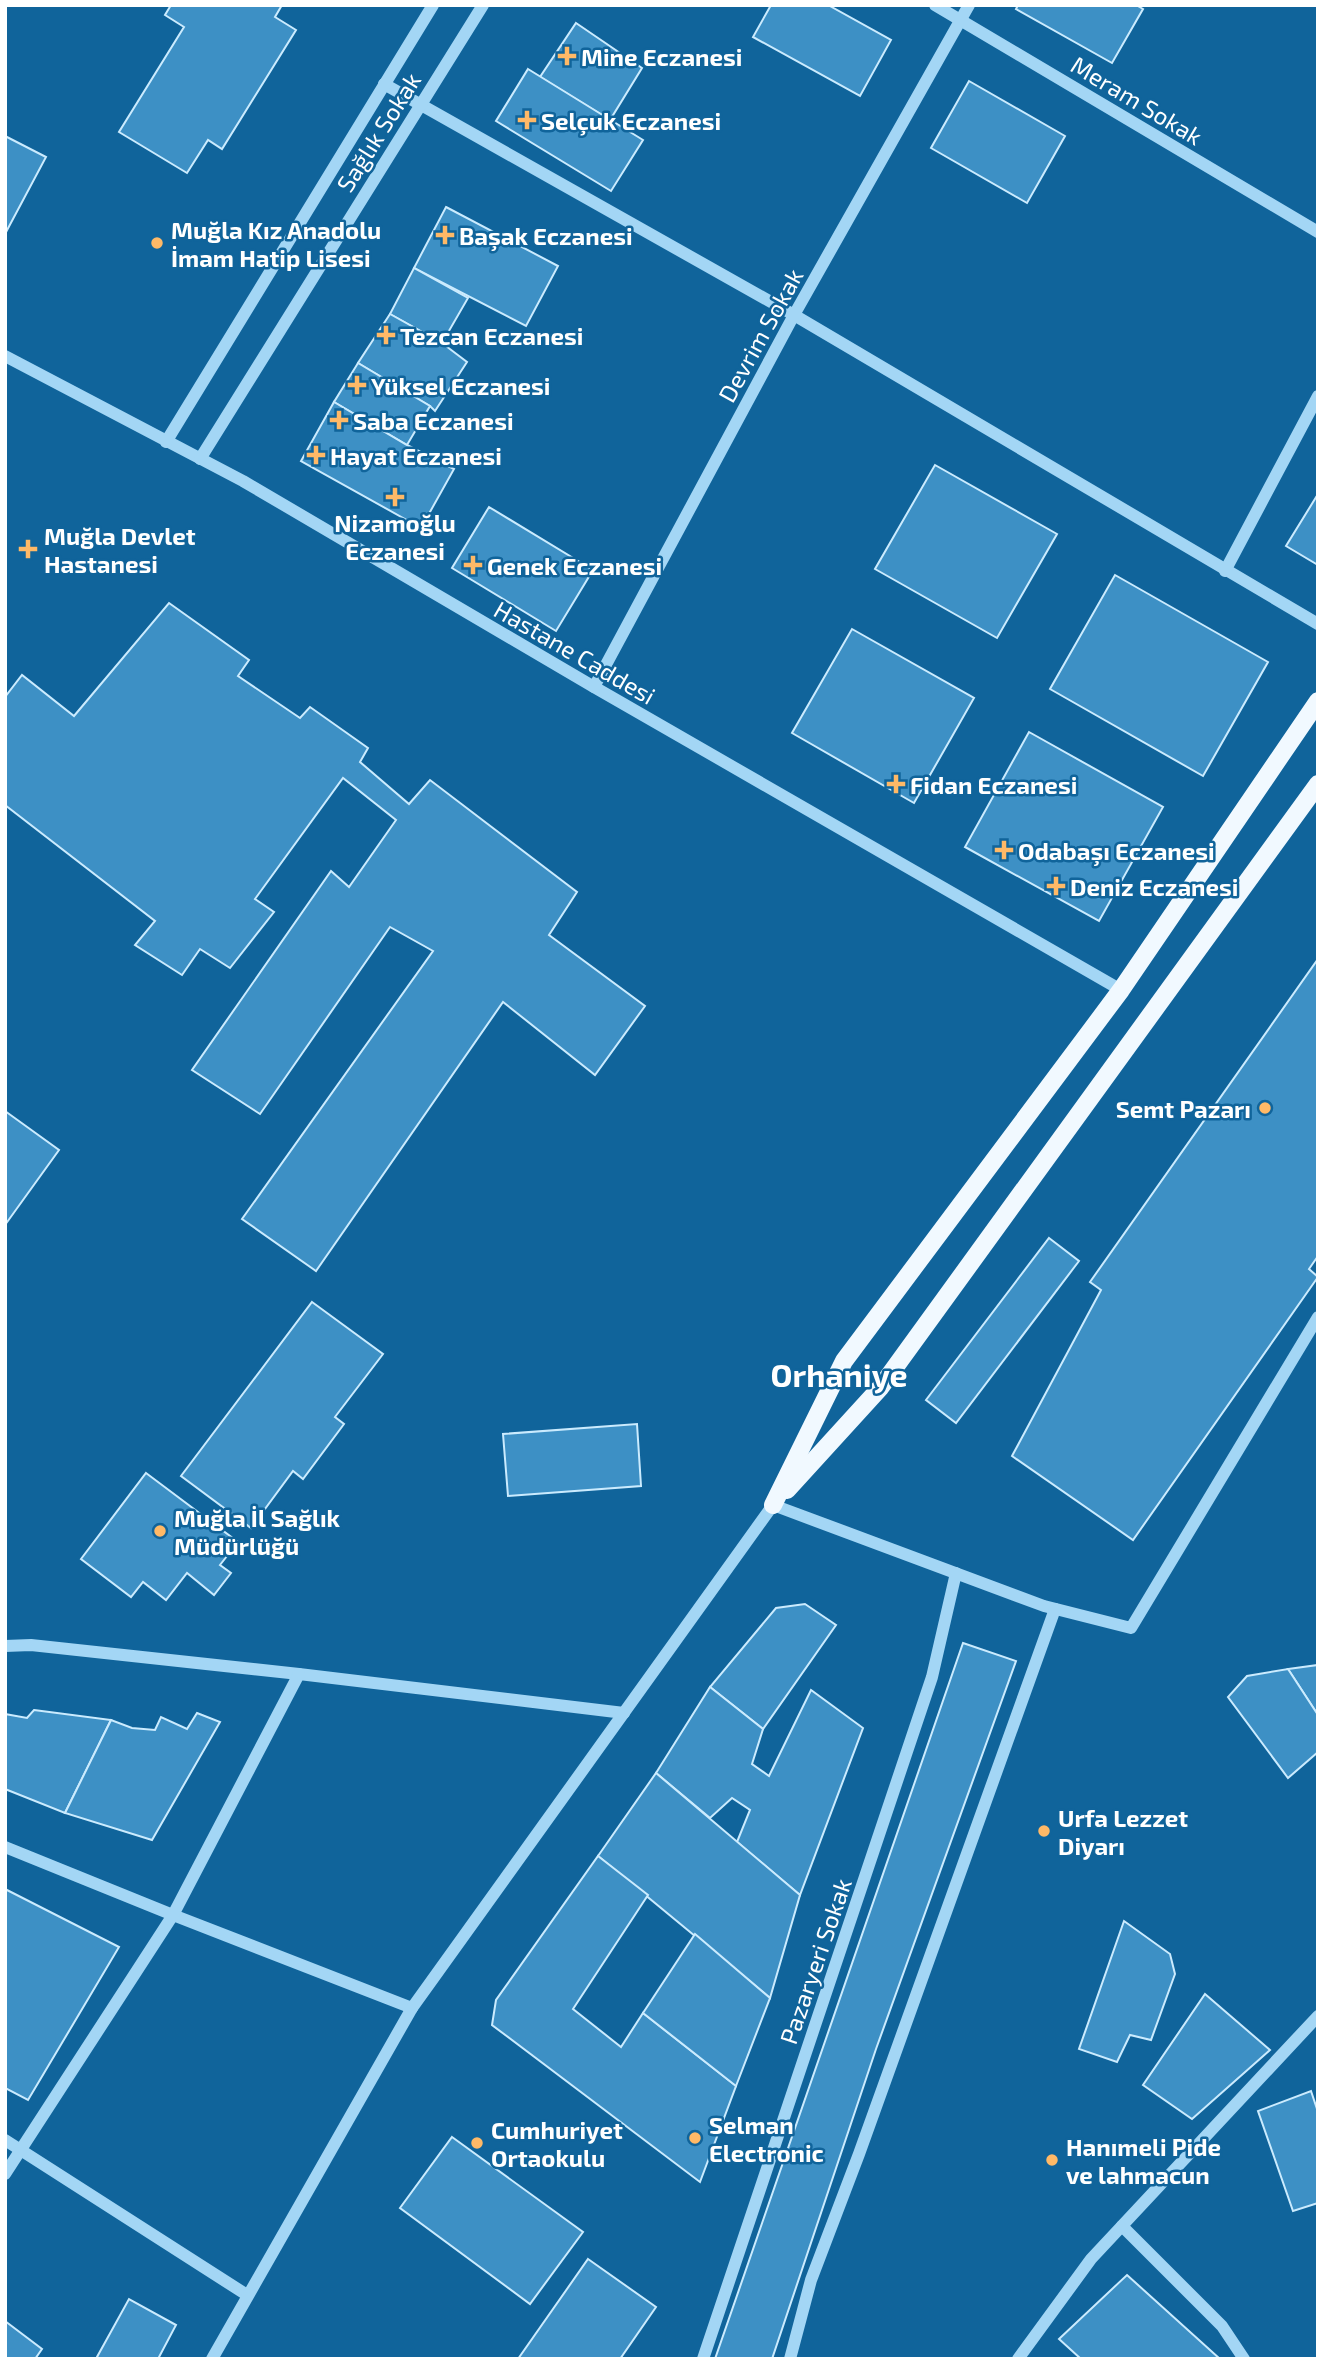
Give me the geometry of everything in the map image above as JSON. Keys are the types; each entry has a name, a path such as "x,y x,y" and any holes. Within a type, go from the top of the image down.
{"main road":[{"path":"773,1505 844,1361 1121,990 1318,701"},
{"path":"773,1505 880,1388 1318,784"}],"street":[{"name":"Sağlık Sokak","path":"166,442 433,5"},
{"name":"Sağlık Sokak","path":"200,459 483,5"},
{"name":"Meram Sokak","path":"935,5 1318,232"},
{"name":"Devrim Sokak","path":"594,687 794,315 969,5"},
{"path":"384,84 794,315 1318,624"},
{"name":"Hastane Caddesi","path":"5,356 243,481 594,687 1121,990"},
{"path":"1225,570 1318,396"},
{"path":"212,2359 412,2008 773,1505 1055,1609 1131,1629 1318,1317"},
{"name":"Pazaryeri Sokak","path":"703,2359 932,1677 956,1573"},
{"path":"790,2359 811,2280 1055,1609"},
{"path":"5,1646 31,1645 299,1674 624,1713"},
{"path":"5,2174 173,1915 299,1674"},
{"path":"5,1847 412,2008"},
{"path":"1017,2359 1091,2259 1318,2016"},
{"path":"5,2140 247,2295"},
{"path":"1122,2227 1222,2326 1244,2359"}],"building":[{"path":"171,5 282,5 275,17 296,30 222,149 208,140 187,173 119,132 184,27 165,15"},
{"path":"771,5 828,5 891,40 860,96 753,37"},
{"path":"1018,5 1136,5 1143,9 1112,63 1016,9"},
{"path":"576,23 642,68 610,120 540,77"},
{"path":"528,69 643,140 611,191 496,121"},
{"path":"969,81 1065,136 1027,203 931,148"},
{"path":"5,136 46,157 5,234"},
{"path":"446,207 558,266 526,326 414,268"},
{"path":"414,268 468,298 442,343 390,314"},
{"path":"390,314 442,343 467,362 435,411 358,363"},
{"path":"358,363 430,406 407,445 334,402"},
{"path":"334,402 454,469 421,528 301,461"},
{"path":"935,465 1057,534 997,638 875,569"},
{"path":"1318,494 1318,565 1286,546"},
{"path":"489,507 593,570 556,631 452,568"},
{"path":"1115,575 1268,662 1203,776 1050,689"},
{"path":"169,603 249,660 238,676 300,718 310,707 368,748 360,762 409,804 430,780 577,892 549,935 645,1006 595,1075 503,1002 316,1271 242,1219 433,951 390,927 260,1114 192,1070 331,871 349,887 396,820 343,778 255,899 274,912 230,968 200,949 182,975 135,945 155,921 5,805 5,697 22,675 74,716"},
{"path":"852,629 974,698 914,803 792,733"},
{"path":"1029,732 1163,807 1099,921 965,847"},
{"name":"Semt Pazarı","path":"1318,959 1318,1256 1309,1269 1318,1277 1133,1540 1012,1456 1101,1290 1090,1282"},
{"path":"5,1111 59,1150 5,1225"},
{"path":"1049,1238 1079,1261 956,1423 926,1400"},
{"path":"312,1302 383,1354 335,1417 344,1424 303,1479 293,1471 251,1528 181,1476"},
{"path":"637,1424 641,1486 508,1496 503,1434"},
{"path":"146,1473 238,1542 220,1565 231,1573 214,1595 187,1573 166,1600 143,1582 131,1597 81,1559"},
{"path":"805,1604 836,1625 763,1729 710,1687 776,1608"},
{"path":"963,1643 1016,1661 876,2049 772,2359 715,2359"},
{"path":"1318,1665 1318,1715 1288,1669"},
{"path":"1288,1669 1318,1715 1318,1752 1288,1778 1228,1697 1247,1676"},
{"path":"710,1687 763,1729 752,1764 769,1776 811,1690 863,1728 800,1895 737,1842 750,1810 732,1798 710,1818 656,1773"},
{"path":"34,1710 111,1720 65,1813 5,1789 5,1714 27,1718"},
{"path":"197,1713 220,1722 152,1840 65,1813 111,1720 132,1728 155,1730 161,1717 187,1729"},
{"path":"656,1773 800,1895 770,1998 598,1856"},
{"path":"598,1856 648,1895 573,2009 621,2047 643,2013 736,2086 700,2182 492,2025 496,2000"},
{"path":"5,1889 119,1947 28,2100 5,2088"},
{"path":"1124,1921 1170,1954 1175,1974 1151,2040 1130,2035 1117,2062 1079,2049"},
{"path":"695,1934 770,1998 736,2086 643,2013"},
{"path":"1205,1994 1270,2050 1192,2119 1143,2085"},
{"path":"1311,2091 1318,2112 1318,2203 1293,2211 1258,2111"},
{"path":"452,2137 583,2232 530,2304 400,2208"},
{"path":"588,2259 656,2307 620,2359 518,2359"},
{"path":"1127,2275 1220,2359 1081,2359 1059,2339"},
{"path":"129,2299 176,2325 158,2359 100,2359 97,2357"},
{"path":"5,2321 42,2349 35,2359 5,2359"}],"place":[{"name":"Mine Eczanesi","path":"567,56"},
{"name":"Selçuk Eczanesi","path":"527,120"},
{"name":"Başak Eczanesi","path":"445,235"},
{"name":"Muğla Kız Anadolu İmam Hatip Lisesi","path":"157,243"},
{"name":"Tezcan Eczanesi","path":"386,335"},
{"name":"Yüksel Eczanesi","path":"357,385"},
{"name":"Saba Eczanesi","path":"339,420"},
{"name":"Hayat Eczanesi","path":"316,455"},
{"name":"Nizamoğlu Eczanesi","path":"395,497"},
{"name":"Muğla Devlet Hastanesi","path":"28,549"},
{"name":"Genek Eczanesi","path":"473,565"},
{"name":"Fidan Eczanesi","path":"896,784"},
{"name":"Odabaşı Eczanesi","path":"1004,850"},
{"name":"Deniz Eczanesi","path":"1056,886"},
{"name":"Semt Pazarı","path":"1265,1108"},
{"name":"Muğla İl Sağlık Müdürlüğü","path":"160,1531"},
{"name":"Urfa Lezzet Diyarı","path":"1044,1831"},
{"name":"Selman Electronic","path":"695,2138"},
{"name":"Cumhuriyet Ortaokulu","path":"477,2143"},
{"name":"Hanımeli Pide ve lahmacun","path":"1052,2160"}],"district":[{"name":"Orhaniye","path":"839,1374"}]}
